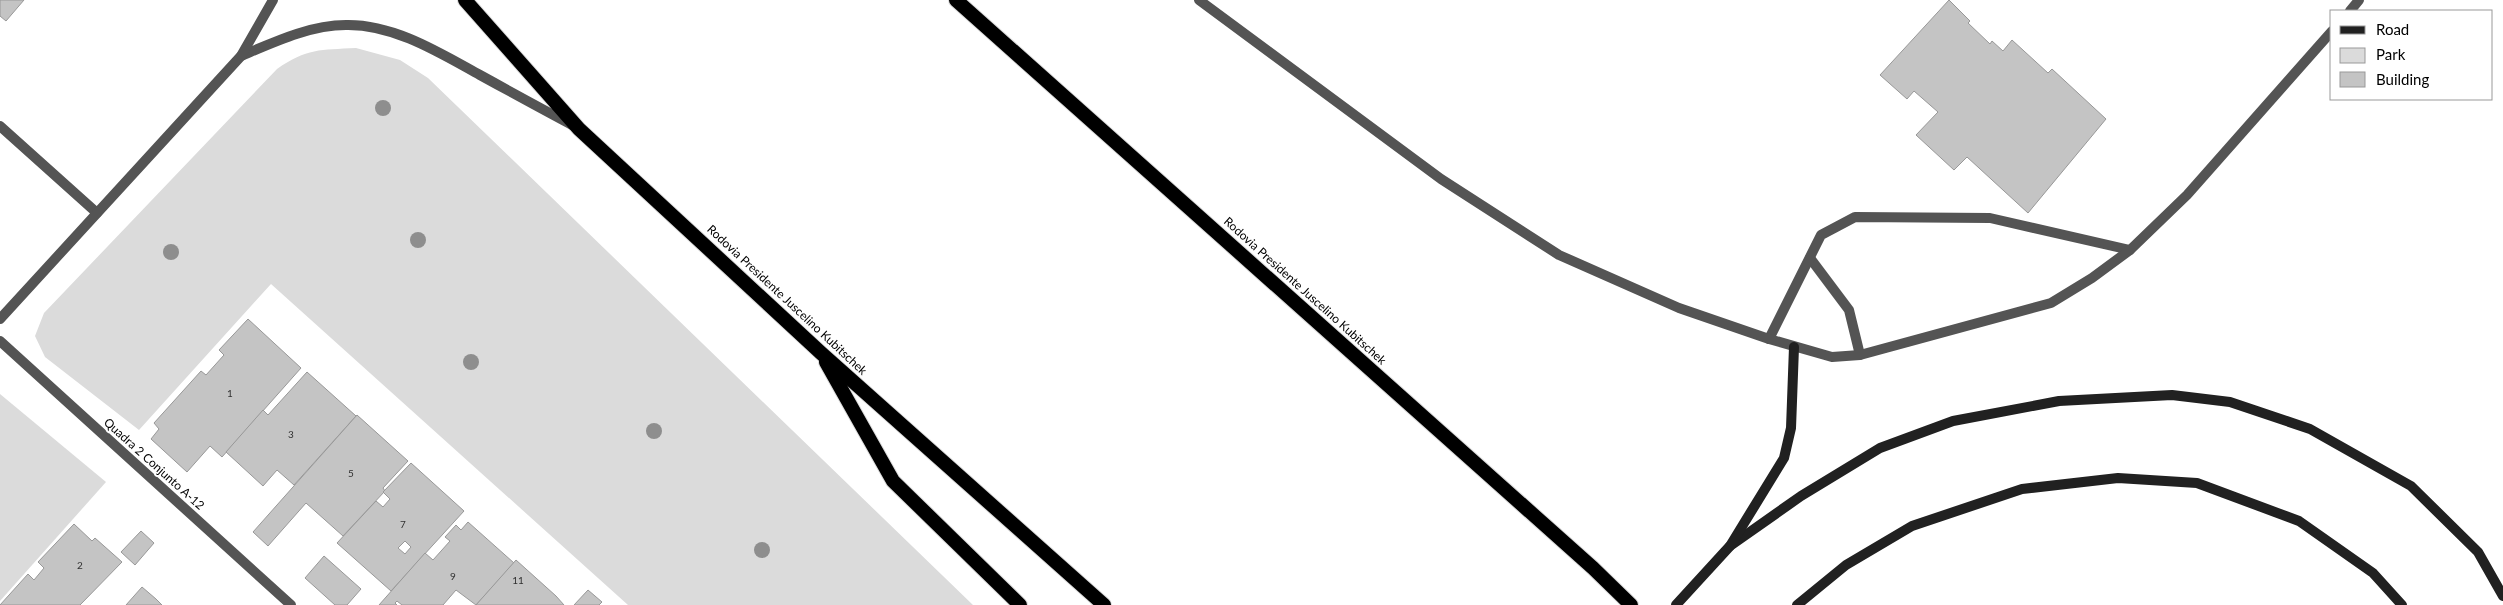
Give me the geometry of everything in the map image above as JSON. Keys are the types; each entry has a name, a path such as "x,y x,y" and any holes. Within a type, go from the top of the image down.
{"highway":[{"name":"Rodovia Presidente Juscelino Kubitschek","path":"466,0 579,129 821,353 1104,605"},
{"name":"Rodovia Presidente Juscelino Kubitschek","path":"961,2 1593,568 1631,605"},
{"path":"821,353 893,481 1020,605"}],"main road":[{"path":"1676,605 1730,546 1784,458 1791,428 1794,347"},
{"path":"1730,546 1801,496 1880,448 1953,421 2060,401 2172,395 2230,402 2310,428 2411,486 2478,552 2503,596"},
{"path":"1797,605 1846,565 1912,526 2022,489 2118,478 2198,483 2299,521 2373,573 2402,605"}],"street":[{"path":"0,319 241,56 273,0"},
{"path":"1199,0 1441,179 1559,255 1679,308 1768,339 1832,357 1860,355 2051,303 2092,278 2130,250 2187,195 2330,33"},
{"path":"2351,10 2360,0"},
{"path":"241,56 281,39 328,26 348,24 386,31 429,48 579,129"},
{"path":"0,126 97,213"},
{"path":"1768,339 1821,235 1855,217 1990,218 2130,250"},
{"path":"1810,258 1849,310 1860,355"},
{"name":"Quadra 2 Conjunto A-12","path":"0,341 291,605"}],"green space":[{"path":"356,48 400,60 428,78 973,605 628,605 271,284 139,430 45,357 35,336 44,313 277,69 297,57 314,51"},
{"path":"0,394 106,482 0,601"}],"building":[{"path":"0,0 24,0 6,21 0,16"},
{"path":"1949,0 1970,21 1968,23 1990,44 1992,41 2003,51 2012,40 2048,73 2052,69 2106,119 2028,213 1967,157 1954,170 1916,135 1938,112 1914,91 1907,99 1880,75"},
{"path":"248,319 301,368 222,457 210,446 187,472 151,439 159,429 154,423 201,371 206,375 224,355 219,350"},
{"path":"307,372 356,416 294,485 277,470 263,486 226,452 263,410 268,415"},
{"path":"357,415 408,461 383,488 385,491 343,536 306,503 268,546 253,532"},
{"path":"411,463 464,511 391,591 337,543 376,501 383,507 390,499 383,492","holes":["405,541 411,547 405,554 398,548"]},
{"path":"468,522 514,563 476,605 456,590 443,605 402,605 397,601 395,603 397,605 379,605 425,553 433,560 450,541 445,537 456,525 461,530"},
{"path":"74,524 92,541 95,538 122,562 80,605 0,605 28,574 34,580 44,568 38,562"},
{"path":"141,531 154,543 135,565 121,552"},
{"path":"324,556 361,589 347,605 335,605 305,578"},
{"path":"516,560 556,596 564,605 476,605"},
{"path":"142,587 156,599 162,605 126,605"},
{"path":"588,590 602,602 599,605 574,605"}]}
